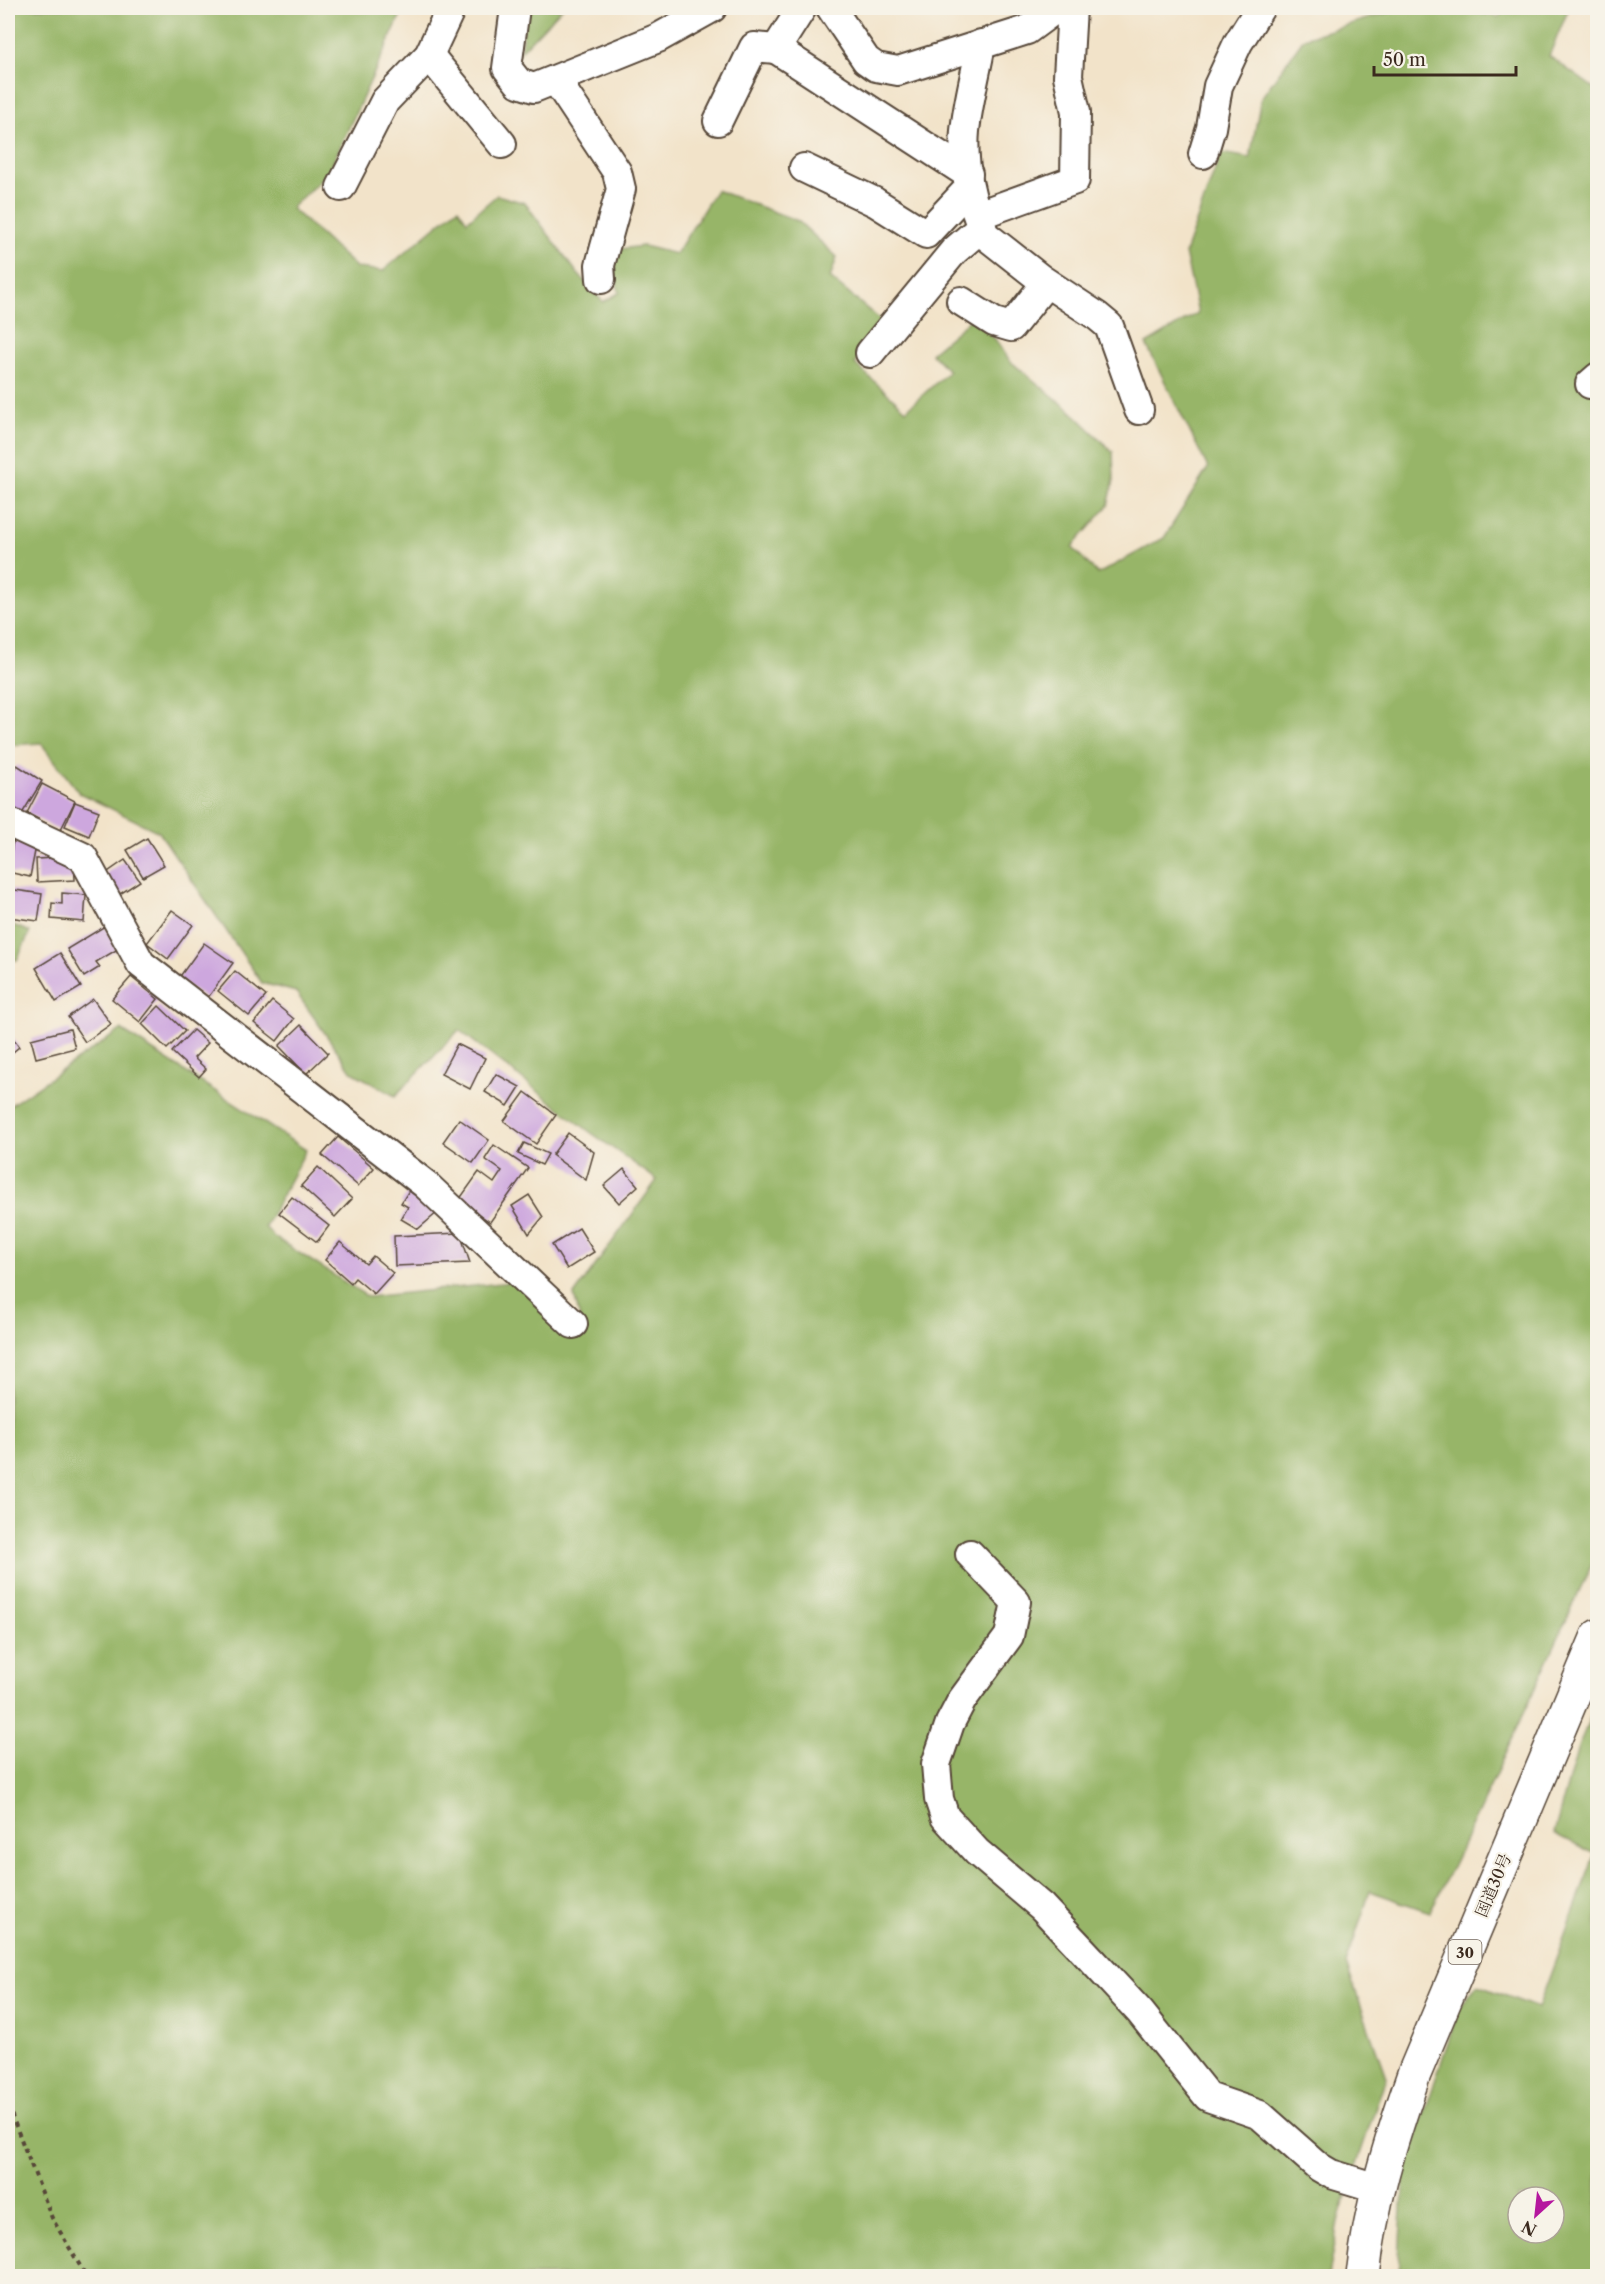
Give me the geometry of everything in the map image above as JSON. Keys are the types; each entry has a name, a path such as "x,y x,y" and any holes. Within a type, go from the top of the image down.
{"highway":[{"name":"国道30号","path":"1363,2277 1366,2246 1377,2188 1414,2074 1598,1636"}],"street":[{"path":"341,187 385,101 429,55 451,8"},
{"path":"515,8 507,68 519,83 534,88 658,38 712,8"},
{"path":"776,49 802,8"},
{"path":"831,8 866,60 876,67 898,71 1027,30 1050,13 1053,8"},
{"path":"870,353 980,221 1075,180 1076,112 1068,76 1072,8"},
{"path":"1203,154 1211,128 1218,86 1238,43 1260,8"},
{"path":"981,44 965,132 968,181 980,221 986,234 1046,283 1109,326 1139,410"},
{"path":"718,121 754,47 776,49 968,181"},
{"path":"429,55 502,144"},
{"path":"556,80 617,172 621,189 600,266 601,279"},
{"path":"804,168 875,202 926,234 968,181"},
{"path":"961,301 994,322 1011,327 1046,283"},
{"path":"8,822 83,857 141,964 425,1184 573,1324"},
{"path":"970,1554 1016,1602 1009,1636 962,1700 950,1723 936,1764 939,1799 945,1817 977,1852 1042,1907 1091,1959 1140,2012 1208,2097 1260,2115 1319,2167 1331,2174 1377,2188"}],"path":[{"path":"8,2106 52,2218 86,2277"}],"green space":[{"path":"8,8 404,8 328,173 291,208 357,268 383,271 458,208 467,221 497,195 525,203 578,274 603,302 619,293 613,266 613,250 643,246 676,254 716,190 798,221 837,257 830,278 884,323 855,364 906,410 949,371 931,353 971,319 995,339 1010,361 1071,411 1113,452 1114,480 1108,506 1072,547 1098,574 1164,538 1208,468 1146,344 1198,313 1185,253 1221,153 1250,158 1261,98 1304,38 1403,8 1460,8 1498,17 1508,8 1569,8 1549,56 1598,91 1597,1553 1479,1811 1430,1912 1370,1891 1346,1964 1386,2077 1339,2217 1328,2276 8,2276 8,1107 121,1030 306,1150 265,1227 274,1237 368,1297 511,1282 581,1323 574,1295 657,1180 590,1132 459,1030 395,1096 352,1072 296,992 262,983 159,832 79,793 41,743 13,745 8,740"},
{"path":"527,8 562,8 520,52"},
{"path":"8,923 30,932 17,960 8,960"},
{"path":"1597,1702 1597,2276 1398,2276 1404,2174 1459,2009 1477,1985 1538,2008 1595,1854 1554,1833 1578,1747"}],"building":[{"path":"17,765 42,781 20,817 8,810 8,781"},
{"path":"42,784 75,801 60,831 27,813"},
{"path":"75,802 99,811 89,836 65,826"},
{"path":"147,838 164,865 143,877 127,850"},
{"path":"13,841 36,846 30,877 8,872"},
{"path":"74,857 75,880 37,882 36,859"},
{"path":"125,860 140,881 120,894 105,874"},
{"path":"8,889 42,894 38,921 8,917"},
{"path":"62,893 86,895 84,922 51,919 52,903 62,904"},
{"path":"172,910 193,925 168,959 147,943"},
{"path":"105,926 118,949 96,962 100,967 84,977 67,949"},
{"path":"204,943 233,963 207,999 178,979"},
{"path":"60,953 81,987 56,1002 36,968"},
{"path":"235,971 266,996 249,1016 218,991"},
{"path":"131,977 158,999 140,1022 112,999"},
{"path":"93,999 111,1024 85,1042 68,1017"},
{"path":"272,1001 294,1019 277,1041 254,1023"},
{"path":"159,1006 185,1031 167,1049 142,1024"},
{"path":"301,1025 328,1053 306,1074 279,1046"},
{"path":"70,1029 75,1048 36,1058 31,1039"},
{"path":"193,1030 208,1043 194,1058 206,1069 199,1077 172,1052"},
{"path":"8,1031 19,1047 8,1056"},
{"path":"457,1044 485,1058 470,1089 441,1074"},
{"path":"496,1074 520,1087 508,1106 485,1092"},
{"path":"525,1092 556,1115 536,1144 504,1121"},
{"path":"459,1119 489,1140 473,1163 443,1142"},
{"path":"568,1133 594,1152 586,1180 552,1155"},
{"path":"338,1137 374,1168 358,1186 322,1155"},
{"path":"524,1143 548,1154 542,1165 518,1154"},
{"path":"494,1145 528,1168 490,1222 459,1200 479,1172 494,1183 502,1171 485,1159"},
{"path":"318,1167 352,1199 335,1217 301,1186"},
{"path":"624,1169 638,1186 619,1203 604,1186"},
{"path":"413,1184 438,1212 418,1229 401,1219 408,1207 401,1203"},
{"path":"529,1195 543,1217 529,1234 512,1206"},
{"path":"292,1197 329,1226 317,1242 279,1213"},
{"path":"579,1228 594,1252 567,1269 552,1245"},
{"path":"460,1233 470,1263 395,1266 394,1236"},
{"path":"340,1242 366,1264 373,1256 393,1273 374,1294 355,1278 351,1283 325,1260"}]}
